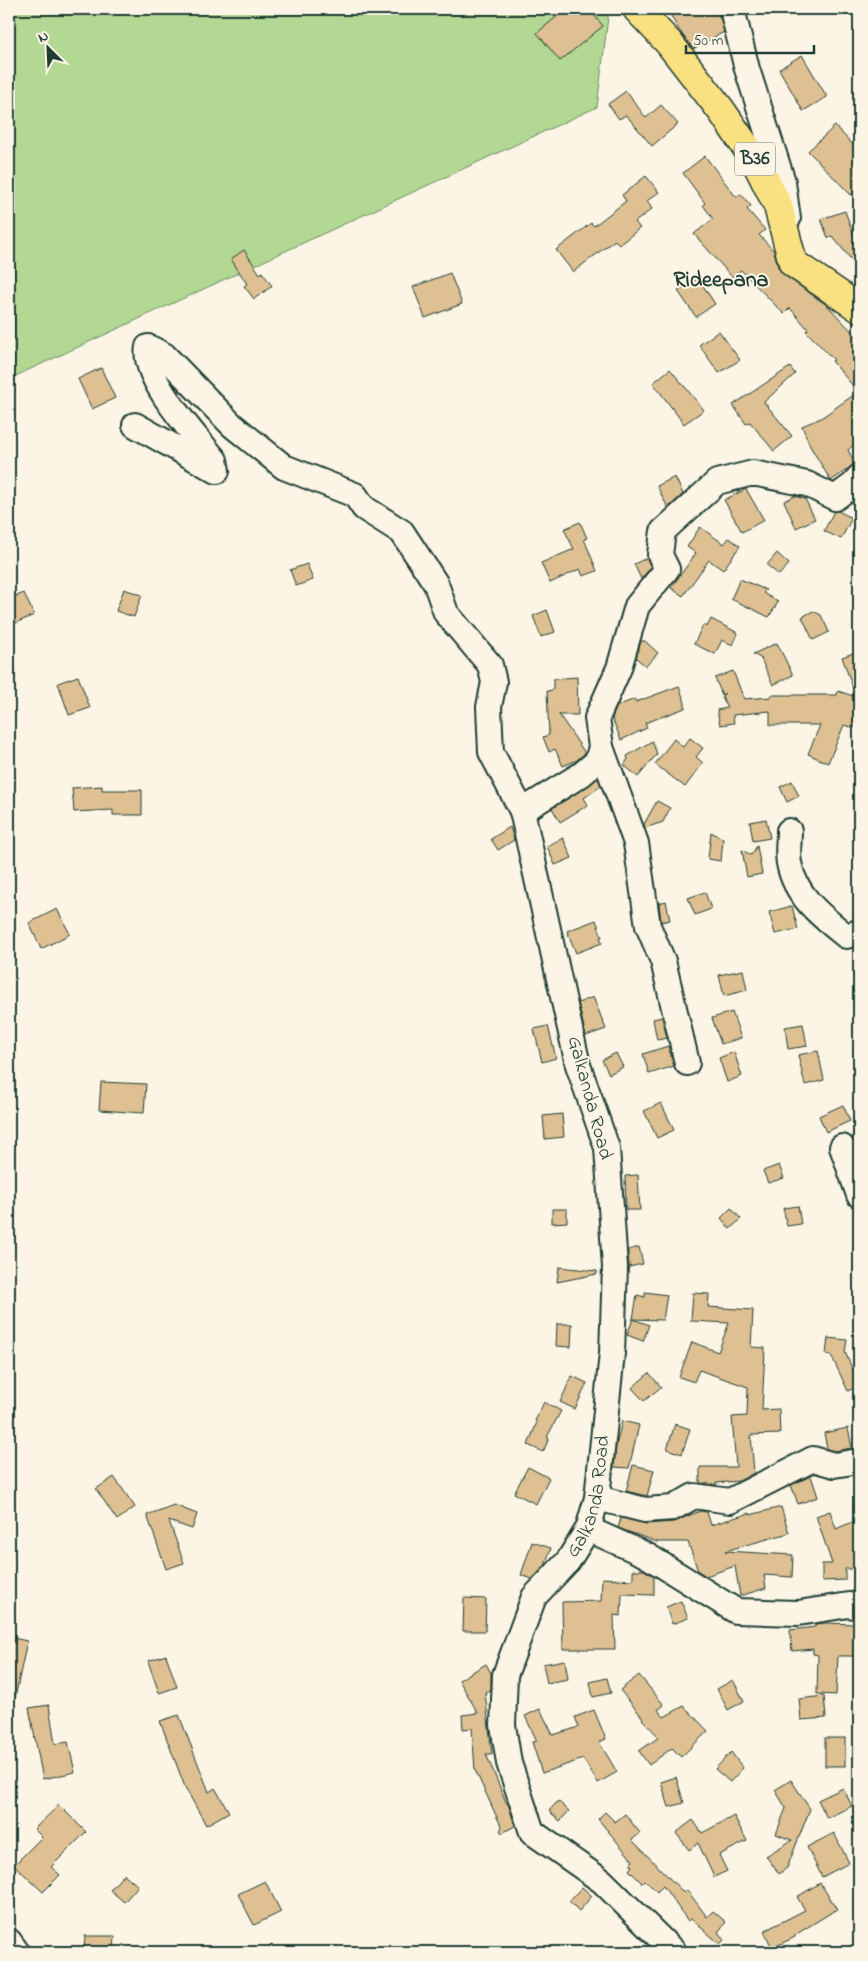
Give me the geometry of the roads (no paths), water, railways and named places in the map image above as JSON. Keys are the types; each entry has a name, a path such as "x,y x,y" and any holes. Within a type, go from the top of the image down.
{"main road":[{"name":"B36","path":"638,9 669,43 721,110 755,160 778,206 793,263"},
{"path":"793,263 859,308"}],"street":[{"path":"732,9 747,69 783,182 793,263"},
{"name":"Galkanda Road","path":"135,425 217,471 215,460 160,390 146,356 148,347 164,355 232,425 284,467 355,495 364,508 402,532 436,584 446,613 490,665 494,682 489,707 491,752 522,811 578,1064 607,1148 615,1267 612,1354 597,1498 588,1529 568,1561 534,1598 505,1675 503,1726 509,1763 532,1832 602,1882 674,1952"},
{"path":"687,1063 663,961 648,926 636,843 601,747 597,718 619,668 637,606 667,569 660,554 663,531 718,482 753,473 807,484 835,498 854,484 859,477"},
{"path":"522,811 582,774 597,761 601,747"},
{"path":"789,832 788,862 796,884 815,911 846,936 859,932"},
{"path":"842,1147 859,1194"},
{"path":"597,1498 645,1510 673,1508 694,1496 730,1501 813,1460 834,1465 859,1461"},
{"path":"588,1529 646,1555 736,1611 798,1614 849,1605 859,1607"},
{"path":"9,1941 17,1952"}],"district":[{"name":"Rideepana","path":"721,281"}]}
